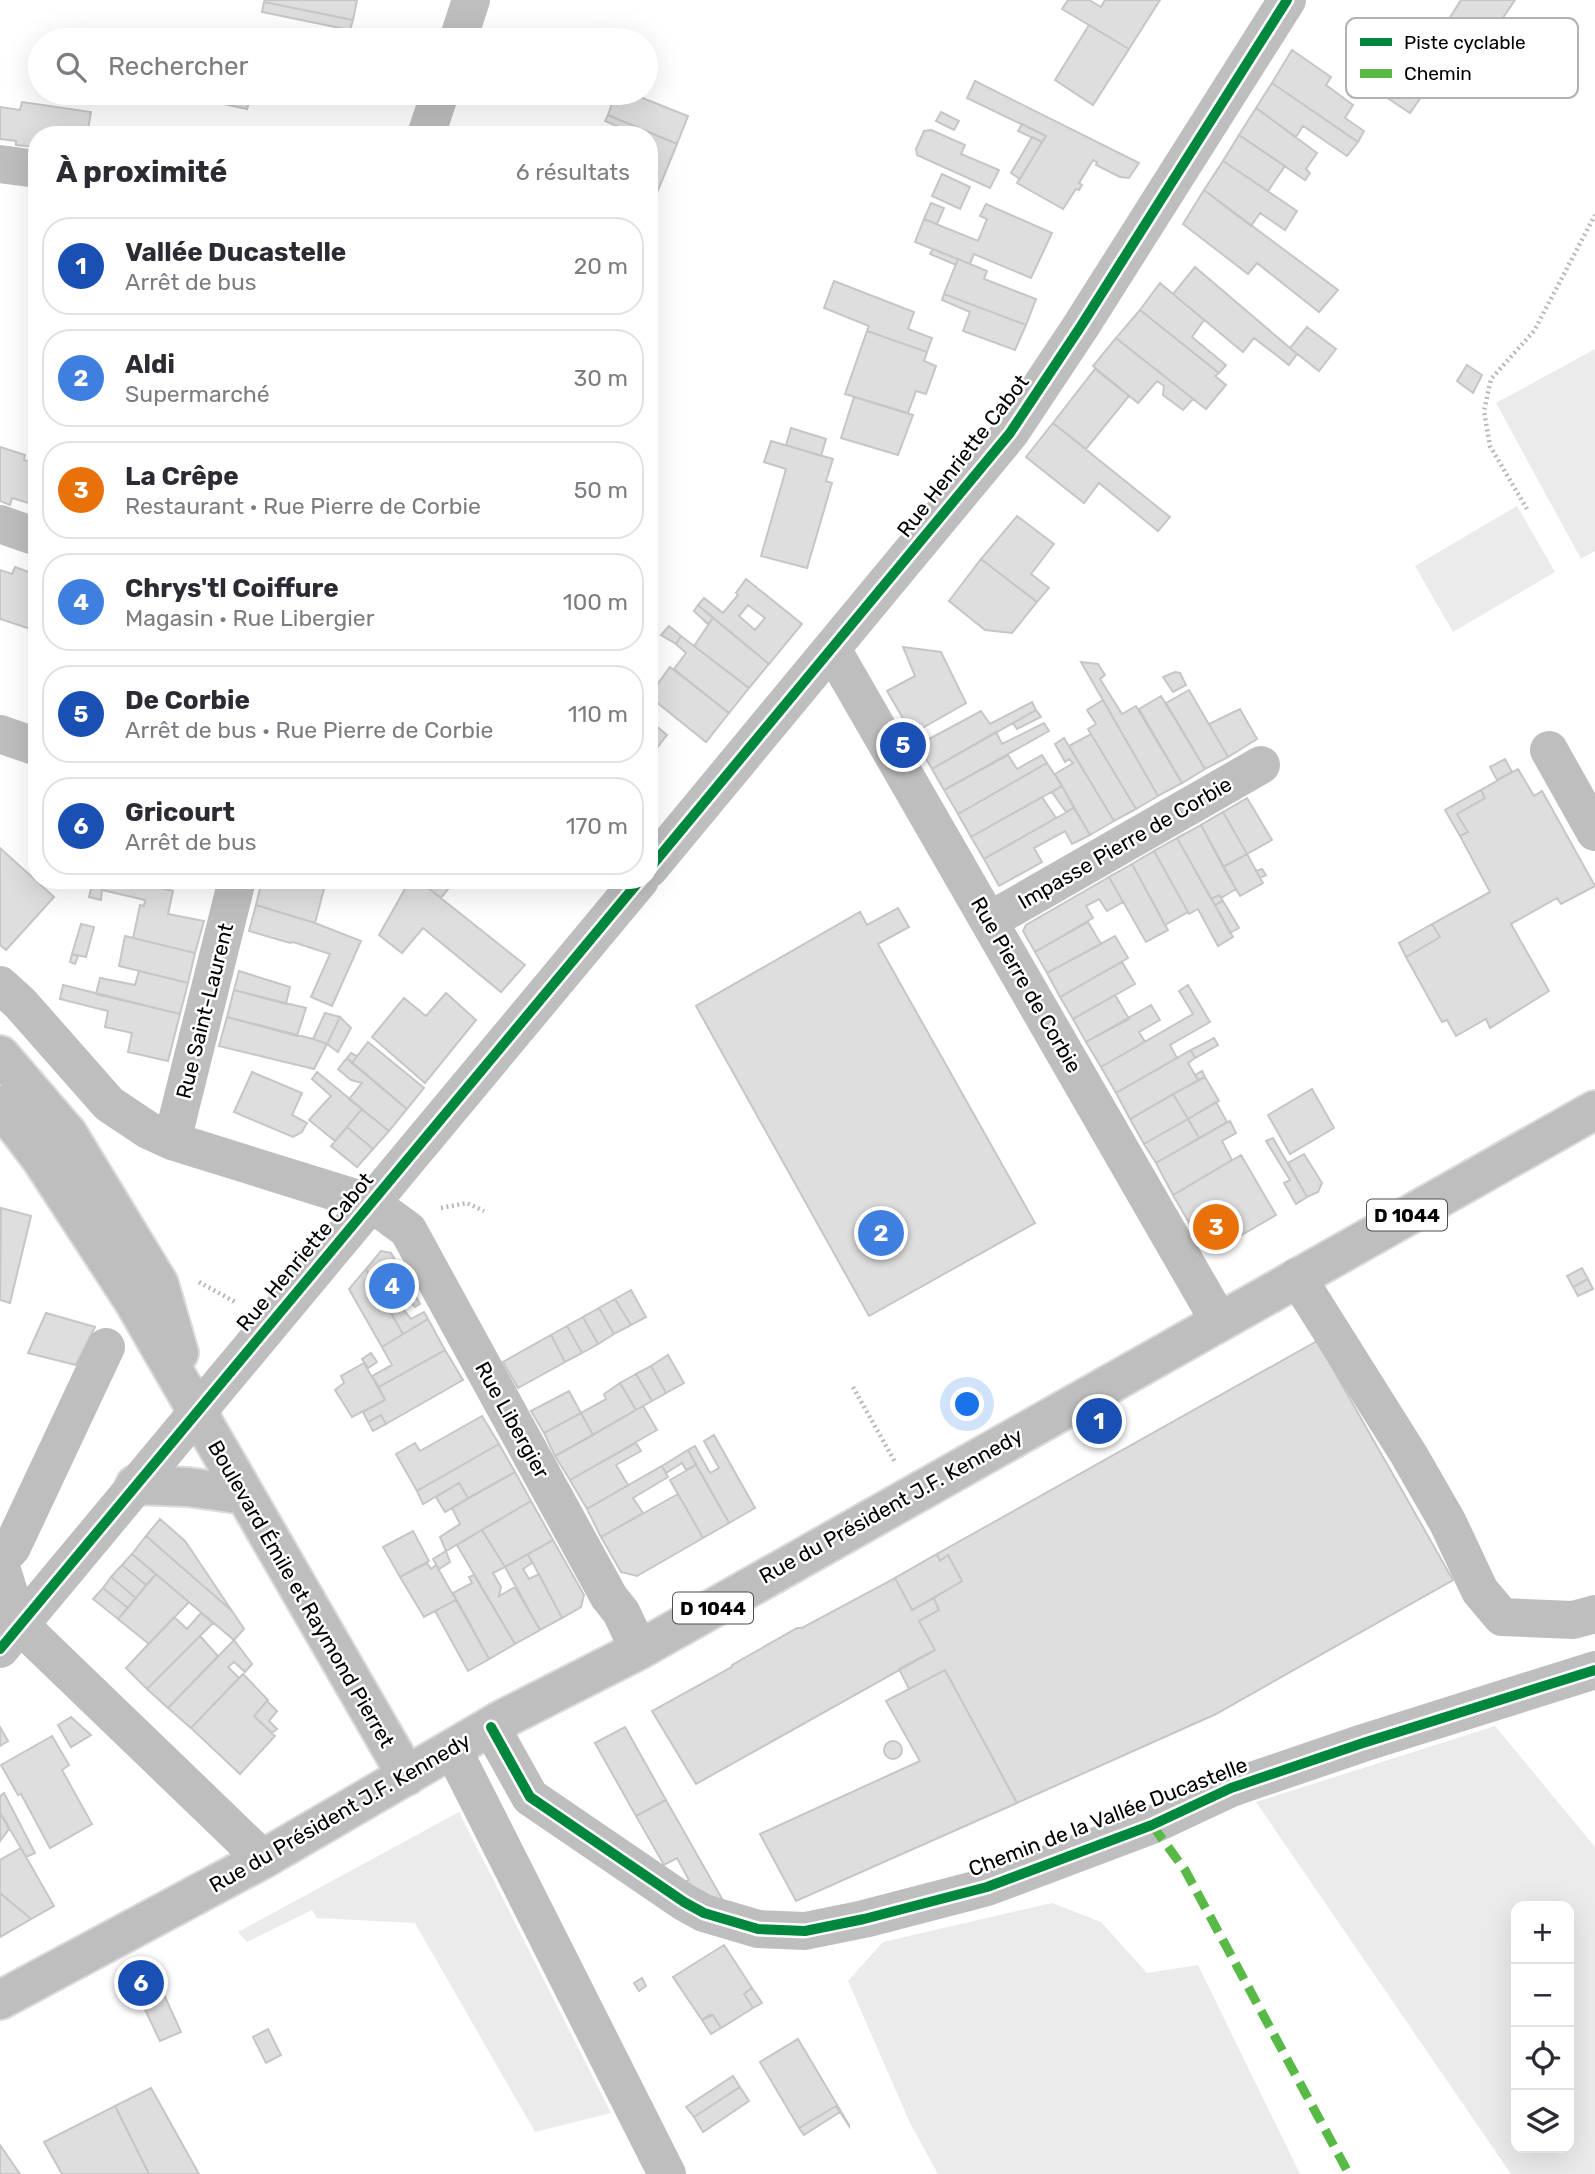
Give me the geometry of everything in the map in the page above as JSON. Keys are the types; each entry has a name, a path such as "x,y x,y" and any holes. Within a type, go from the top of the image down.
{"street":[{"path":"462,28 471,0"},
{"name":"Rue Henriette Cabot","path":"658,858 1010,433 1082,326 1287,0"},
{"path":"429,126 436,105"},
{"path":"0,164 28,168"},
{"path":"0,524 28,534"},
{"name":"Rue Pierre de Corbie","path":"832,649 1219,1321"},
{"path":"0,734 28,744"},
{"path":"1549,750 1595,832"},
{"name":"Impasse Pierre de Corbie","path":"989,921 1261,765"},
{"name":"Rue Saint-Laurent","path":"172,1141 235,889"},
{"name":"Rue Henriette Cabot","path":"6,1633 135,1485 633,889"},
{"path":"10,994 109,1104 148,1130 172,1141"},
{"path":"6,1061 10,994"},
{"name":"Boulevard Émile et Raymond Pierret","path":"6,1061 68,1134 159,1284 196,1412"},
{"name":"Boulevard Émile et Raymond Pierret","path":"0,1105 41,1159 127,1291 407,1776"},
{"name":"Rue du Président J.F. Kennedy","path":"0,2000 263,1859 491,1727 639,1650 1595,1110"},
{"name":"Rue Libergier","path":"172,1141 371,1203 408,1230 609,1597 621,1612 639,1650"},
{"path":"1297,1277 1409,1455 1448,1523 1480,1591 1502,1617 1573,1620 1595,1614"},
{"path":"106,1347 12,1547 0,1562 6,1633 263,1859"},
{"path":"135,1485 188,1487 245,1495"},
{"name":"Chemin de la Vallée Ducastelle","path":"491,1727 530,1797 665,1890 704,1913 736,1923 758,1929 805,1931 864,1919 987,1887 1152,1825 1231,1788 1363,1743 1595,1670"},
{"path":"453,1750 667,2174"}],"path":[{"path":"1527,509 1490,446 1484,411 1491,379 1534,331 1595,215"},
{"path":"196,1280 236,1302 266,1329"},
{"path":"853,1387 912,1494"}],"shaded area":[{"path":"1595,349 1595,551 1581,559 1496,403"},
{"path":"1517,506 1555,572 1453,632 1415,566"},
{"path":"1495,1726 1595,1847 1595,2174 1511,2174 1256,1802"},
{"path":"459,1812 611,2113 535,2132 415,1923 317,1918 312,1910 247,1942 238,1932"},
{"path":"1052,1903 1101,1922 1147,1973 1198,1965 1300,2174 938,2174 910,2123 848,1981 883,1942"}],"building":[{"path":"357,0 353,20 264,2"},
{"path":"1068,0 1089,0 1101,7 1105,0 1160,0 1129,49 1062,9"},
{"path":"1461,0 1515,0 1503,18 1450,18"},
{"path":"264,2 353,20 351,28 340,28 262,12"},
{"path":"1089,25 1129,49 1093,105 1055,80"},
{"path":"1292,50 1331,77 1326,85 1353,105 1345,118 1364,131 1358,142 1272,83"},
{"path":"975,81 1139,163 1129,178 1120,177 1096,165 1097,162 1093,160 1079,183 1082,185 1079,190 1076,189 1063,209 1017,183 1046,136 967,98"},
{"path":"1272,83 1358,142 1347,156 1303,126 1296,137 1256,108"},
{"path":"1388,98 1420,98 1410,113"},
{"path":"22,102 28,105 91,112 89,126 28,126 28,146 0,139 0,107 20,110"},
{"path":"658,104 688,116 677,144 658,136 658,126 634,126 608,115 612,105"},
{"path":"229,105 248,105 247,109"},
{"path":"1256,108 1317,153 1306,169 1310,173 1305,180 1239,135"},
{"path":"941,112 959,121 954,130 936,121"},
{"path":"608,115 634,126 617,126 605,121"},
{"path":"1022,124 1046,136 1042,142 1018,131"},
{"path":"931,130 965,145 961,154 999,170 990,188 917,155 916,149 924,131"},
{"path":"1239,135 1285,166 1268,191 1223,161"},
{"path":"658,136 677,144 658,190"},
{"path":"1032,137 1042,142 1020,179 1011,173"},
{"path":"1223,161 1297,211 1285,230 1260,213 1251,226 1204,190"},
{"path":"942,174 970,187 960,209 932,196"},
{"path":"1204,190 1338,290 1319,312 1257,263 1248,274 1183,224"},
{"path":"931,203 944,208 937,224 924,219"},
{"path":"986,204 1052,233 1031,278 974,254 970,264 915,242 924,219 978,241 987,219 980,216"},
{"path":"933,249 958,259 956,265 930,254"},
{"path":"958,259 987,271 984,279 1036,299 1026,325 944,294"},
{"path":"1195,267 1297,354 1289,365 1254,338 1243,352 1173,294"},
{"path":"834,281 914,312 908,329 932,338 927,352 867,331 869,326 824,308"},
{"path":"1160,283 1204,320 1192,337 1226,365 1219,373 1140,310"},
{"path":"944,294 1026,325 1015,350 963,331 970,312 942,300"},
{"path":"1140,310 1219,373 1215,376 1226,385 1206,409 1116,338"},
{"path":"1307,327 1336,349 1319,371 1290,348"},
{"path":"867,331 927,352 924,361 936,366 926,394 916,391 908,413 845,394"},
{"path":"1116,338 1193,399 1183,410 1163,395 1164,386 1157,381 1138,403 1093,366"},
{"path":"1467,365 1482,375 1473,393 1457,381"},
{"path":"1095,369 1129,396 1086,449 1053,423"},
{"path":"854,397 913,415 898,455 841,438"},
{"path":"1053,423 1170,517 1158,531 1099,483 1084,503 1026,457"},
{"path":"791,428 826,439 821,456 786,445"},
{"path":"771,441 833,459 826,481 832,483 807,568 761,556 786,469 764,462"},
{"path":"0,447 25,455 24,460 28,461 28,503 12,498 10,505 0,501"},
{"path":"1017,516 1054,544 1031,574 1049,588 1037,602 981,559"},
{"path":"981,559 1037,602 1012,633 985,630 949,601"},
{"path":"15,567 28,572 28,628 0,619 0,570 12,574"},
{"path":"746,579 802,624 769,664 698,605 704,598 723,613 738,595 736,593","holes":["748,605 765,618 755,630 739,616"]},
{"path":"698,605 713,618 708,624 694,611"},
{"path":"713,618 769,664 749,688 694,646"},
{"path":"669,626 681,636 676,644 661,635"},
{"path":"681,636 749,688 729,713 674,669 686,653 676,644"},
{"path":"903,647 941,652 966,703 912,734 887,691 915,676"},
{"path":"1081,662 1098,664 1105,675 1100,679 1122,714 1136,706 1182,783 1158,796"},
{"path":"670,667 729,713 706,742 658,703 658,684"},
{"path":"1175,672 1180,673 1186,685 1173,692 1163,677"},
{"path":"1189,690 1228,757 1205,769 1166,703"},
{"path":"1161,696 1205,769 1182,783 1139,709"},
{"path":"1103,700 1158,796 1136,809 1088,729 1096,724 1087,710"},
{"path":"1032,702 1036,710 932,769 918,745 981,711 990,724"},
{"path":"1240,709 1257,739 1228,757 1209,724"},
{"path":"1036,710 1041,717 1017,729 1013,723"},
{"path":"1044,723 1049,731 944,790 932,769 996,732 1002,744"},
{"path":"658,728 667,735 658,746"},
{"path":"1091,734 1136,809 1114,821 1069,746"},
{"path":"1064,738 1114,821 1090,835 1055,774 1073,763 1069,759 1065,762 1055,744"},
{"path":"1008,755 1017,769 1042,755 1047,763 958,814 944,790"},
{"path":"1505,759 1512,772 1497,780 1490,767"},
{"path":"1047,763 1062,786 971,837 958,814"},
{"path":"1518,769 1534,796 1542,791 1595,886 1561,904 1557,898 1511,924 1549,991 1490,1028 1486,1019 1456,1036 1447,1020 1442,1022 1406,957 1440,937 1432,924 1490,892 1460,836 1468,832 1457,814 1485,798 1481,790"},
{"path":"1062,786 1074,808 1066,812 1052,792"},
{"path":"1481,790 1485,798 1457,814 1468,832 1460,836 1445,810"},
{"path":"1042,797 1056,818 984,859 971,837"},
{"path":"1247,798 1272,840 1247,854 1223,812"},
{"path":"1074,808 1090,835 1072,844 1065,831 1034,848 1042,862 999,886 984,859"},
{"path":"1223,812 1247,854 1223,867 1201,825"},
{"path":"1201,825 1236,889 1221,898 1219,895 1211,899 1177,838"},
{"path":"1177,838 1233,937 1218,946 1198,909 1189,914 1154,851"},
{"path":"0,848 28,873 28,889 45,889 54,897 6,950 0,945"},
{"path":"1154,851 1188,912 1165,925 1132,864"},
{"path":"1247,854 1263,883 1240,896 1223,867"},
{"path":"1132,864 1168,930 1146,942 1109,877"},
{"path":"1262,869 1266,875 1260,878 1256,871"},
{"path":"1109,877 1123,902 1107,911 1099,899 1086,906 1093,918 1035,952 1023,931 1026,925"},
{"path":"91,889 173,891 168,914 204,921 195,953 133,938 140,905 144,906 145,900 102,890 101,900 89,897"},
{"path":"260,889 324,889 315,923 256,905"},
{"path":"405,889 429,889 525,965 501,992 423,928 402,953 379,935"},
{"path":"430,889 448,889 441,898"},
{"path":"1219,895 1223,901 1215,905 1211,899"},
{"path":"1223,901 1239,928 1230,933 1215,905"},
{"path":"256,905 315,923 361,941 332,1006 311,997 330,954 249,931"},
{"path":"898,908 909,927 878,944 1035,1223 869,1316 696,1006 860,912 867,925"},
{"path":"1088,922 1101,944 1047,973 1035,952"},
{"path":"81,924 94,927 86,957 72,954"},
{"path":"1432,924 1440,937 1406,957 1399,943"},
{"path":"125,936 195,953 188,983 119,966"},
{"path":"1115,936 1128,958 1060,997 1047,973"},
{"path":"72,954 78,956 75,964 70,962"},
{"path":"1122,962 1135,984 1073,1019 1060,997"},
{"path":"139,971 188,983 180,1014 96,994 100,978 135,985"},
{"path":"239,971 290,987 286,1004 234,990"},
{"path":"63,985 180,1014 168,1061 128,1052 132,1033 105,1027 108,1011 60,999"},
{"path":"1188,985 1210,1022 1170,1045 1177,1058 1116,1093 1101,1067 1193,1014 1179,991"},
{"path":"234,990 306,1008 297,1036 227,1017"},
{"path":"446,993 476,1020 425,1083 372,1037 404,998 426,1016"},
{"path":"1115,995 1129,1019 1086,1042 1073,1019"},
{"path":"1151,1005 1160,1020 1139,1032 1145,1042 1101,1067 1086,1042"},
{"path":"325,1013 340,1017 327,1044 313,1039"},
{"path":"227,1017 327,1044 314,1069 219,1046"},
{"path":"340,1017 351,1028 338,1052 327,1044"},
{"path":"1214,1038 1218,1045 1195,1058 1191,1050"},
{"path":"368,1042 424,1088 407,1109 352,1063"},
{"path":"1191,1050 1195,1058 1188,1063 1198,1080 1130,1119 1116,1093"},
{"path":"351,1053 357,1056 352,1063 347,1058"},
{"path":"347,1058 407,1109 389,1131 349,1099 362,1083 351,1080 338,1069"},
{"path":"1202,1071 1205,1077 1198,1080 1195,1075"},
{"path":"252,1072 302,1093 292,1115 307,1123 302,1132 293,1137 234,1112"},
{"path":"317,1072 362,1109 335,1141 309,1120 331,1096 312,1079"},
{"path":"1205,1077 1219,1101 1188,1119 1173,1094"},
{"path":"1312,1089 1334,1128 1290,1154 1268,1115"},
{"path":"1173,1094 1188,1119 1144,1144 1130,1119"},
{"path":"1216,1102 1227,1122 1199,1138 1188,1119"},
{"path":"362,1109 389,1131 373,1149 347,1127"},
{"path":"1188,1119 1199,1138 1156,1163 1144,1144"},
{"path":"1230,1121 1236,1133 1222,1141 1232,1160 1173,1195 1156,1163"},
{"path":"347,1127 373,1149 357,1167 331,1146"},
{"path":"1273,1138 1307,1197 1296,1204 1284,1183 1290,1180 1266,1141"},
{"path":"1304,1154 1322,1183 1318,1192 1307,1197 1288,1163"},
{"path":"1241,1155 1276,1215 1216,1250 1202,1245 1173,1195"},
{"path":"1,1208 31,1216 10,1303 0,1300"},
{"path":"381,1251 391,1253 420,1304 415,1307 411,1303 402,1308 411,1319 424,1312 428,1319 403,1334 366,1269"},
{"path":"1582,1268 1588,1279 1573,1287 1567,1276"},
{"path":"366,1269 403,1334 382,1347 349,1289"},
{"path":"1588,1279 1593,1289 1578,1296 1573,1287"},
{"path":"631,1290 646,1317 631,1325 615,1299"},
{"path":"615,1299 631,1325 614,1334 599,1308"},
{"path":"599,1308 614,1334 598,1344 583,1317"},
{"path":"46,1313 95,1327 76,1365 28,1353"},
{"path":"583,1317 598,1344 582,1353 567,1326"},
{"path":"428,1319 445,1350 379,1387 372,1376 392,1365 382,1347"},
{"path":"567,1326 582,1353 565,1362 551,1335"},
{"path":"551,1335 565,1362 518,1388 503,1362"},
{"path":"1317,1341 1453,1580 1216,1714 1017,1803 945,1670 909,1689 899,1669 935,1650 919,1621 939,1610 934,1598 962,1581 948,1555 940,1561 937,1554"},
{"path":"445,1350 463,1380 386,1424 381,1415 368,1422 363,1412 385,1400 379,1387"},
{"path":"371,1353 377,1362 368,1368 362,1359"},
{"path":"668,1355 684,1383 666,1393 651,1366"},
{"path":"364,1363 385,1400 352,1417 335,1390 344,1383 341,1376"},
{"path":"651,1366 666,1393 652,1401 636,1374"},
{"path":"636,1374 652,1401 636,1410 620,1383"},
{"path":"620,1383 636,1410 593,1435 581,1413 606,1399 604,1394"},
{"path":"569,1391 581,1413 544,1433 531,1411"},
{"path":"643,1406 657,1430 570,1480 555,1456"},
{"path":"581,1413 593,1435 555,1456 544,1433"},
{"path":"381,1415 386,1424 373,1431 368,1422"},
{"path":"482,1416 499,1444 417,1491 396,1454 415,1443 420,1451"},
{"path":"714,1435 755,1508 729,1523 688,1450 695,1446 710,1473 719,1468 704,1441"},
{"path":"636,1443 641,1451 616,1465 628,1485 587,1509 570,1480"},
{"path":"499,1444 515,1472 468,1498 459,1483 423,1504 417,1491"},
{"path":"688,1450 696,1465 686,1470 682,1463 666,1473 662,1466"},
{"path":"696,1465 729,1523 703,1538 670,1480"},
{"path":"662,1466 668,1477 633,1498 643,1513 601,1537 587,1509"},
{"path":"515,1472 531,1501 446,1551 440,1537 460,1524 452,1508"},
{"path":"459,1483 468,1498 445,1512 436,1497"},
{"path":"678,1494 703,1538 637,1576 621,1572 601,1537"},
{"path":"531,1501 553,1540 505,1567 482,1530"},
{"path":"160,1519 185,1541 232,1611 146,1536"},
{"path":"482,1530 505,1567 493,1573 501,1587 499,1596 515,1587 540,1630 515,1644 457,1545"},
{"path":"413,1531 429,1561 400,1577 383,1547"},
{"path":"146,1536 232,1611 244,1629 234,1640 132,1554"},
{"path":"553,1540 584,1595 581,1607 562,1618 528,1554"},
{"path":"446,1551 450,1562 439,1569 433,1559"},
{"path":"132,1554 156,1574 146,1585 122,1565"},
{"path":"528,1554 532,1563 523,1569 529,1579 539,1574 562,1618 540,1630 505,1567"},
{"path":"937,1554 940,1561 948,1555 962,1581 912,1610 895,1578"},
{"path":"427,1563 431,1569 436,1565 456,1600 424,1617 400,1577"},
{"path":"122,1565 146,1585 136,1598 111,1577"},
{"path":"156,1574 189,1602 149,1644 118,1619"},
{"path":"474,1575 515,1644 489,1659 453,1593 472,1583 469,1577"},
{"path":"111,1577 136,1598 128,1608 103,1588"},
{"path":"895,1578 912,1610 934,1598 939,1610 919,1621 935,1650 696,1784 652,1711 797,1628 802,1628"},
{"path":"103,1588 128,1608 118,1619 93,1599"},
{"path":"456,1600 489,1659 468,1671 435,1611"},
{"path":"201,1613 213,1623 147,1689 126,1668 174,1617 187,1629"},
{"path":"200,1636 218,1656 168,1708 147,1689"},
{"path":"234,1640 252,1664 245,1672 234,1662 228,1667 239,1678 191,1728 168,1708"},
{"path":"945,1670 1017,1803 796,1901 760,1834 920,1761 886,1701"},
{"path":"243,1674 268,1700 254,1716 275,1736 240,1774 191,1728"},
{"path":"267,1701 277,1711 269,1721 277,1729 272,1733 254,1716"},
{"path":"71,1717 91,1735 71,1747 58,1725"},
{"path":"0,1727 8,1741 0,1746"},
{"path":"625,1727 666,1800 636,1816 595,1743"},
{"path":"52,1736 69,1765 62,1770 92,1824 50,1848 21,1794 18,1795 1,1765"},
{"path":"893,1741 899,1744 902,1750 899,1756 893,1759 887,1756 884,1750 887,1744"},
{"path":"4,1793 35,1853 26,1857 0,1812 0,1796"},
{"path":"666,1800 725,1904 681,1884 689,1880 677,1858 664,1865 636,1816"},
{"path":"0,1812 9,1829 0,1841"},
{"path":"21,1848 54,1906 31,1919 0,1893 0,1860"},
{"path":"0,1893 31,1919 0,1937"},
{"path":"724,1945 752,1988 744,1994 753,2008 721,2028 713,2015 702,2020 673,1977"},
{"path":"642,1978 646,1986 639,1991 634,1983"},
{"path":"160,1986 181,2032 160,2041 139,1997"},
{"path":"752,1988 762,2003 753,2008 744,1994"},
{"path":"713,2015 721,2028 711,2034 702,2020"},
{"path":"268,2029 281,2055 266,2063 253,2037"},
{"path":"798,2039 849,2126 836,2106 799,2128 760,2062"},
{"path":"733,2076 740,2087 694,2117 686,2107"},
{"path":"740,2087 749,2101 703,2132 694,2117"},
{"path":"151,2088 199,2174 149,2174 115,2106"},
{"path":"115,2106 149,2174 62,2174 44,2142"},
{"path":"836,2106 840,2112 804,2135 799,2128"},
{"path":"0,2145 20,2174 0,2174"}],"marked path":[{"path":"1152,1825 1185,1870 1349,2174"}],"cycle path":[{"path":"658,858 1010,433 1081,326 1287,0"},
{"path":"0,1649 633,889"},
{"path":"491,1727 530,1797 684,1902 704,1913 758,1929 805,1931 864,1919 987,1887 1152,1825 1231,1788 1363,1743 1595,1670"}],"place":[{"name":"De Corbie","path":"903,745"},
{"name":"La Crêpe","path":"1216,1227"},
{"name":"Aldi","path":"881,1233"},
{"name":"Chrys'tl Coiffure","path":"392,1286"},
{"name":"Vallée Ducastelle","path":"1099,1421"},
{"name":"Gricourt","path":"141,1983"}]}
